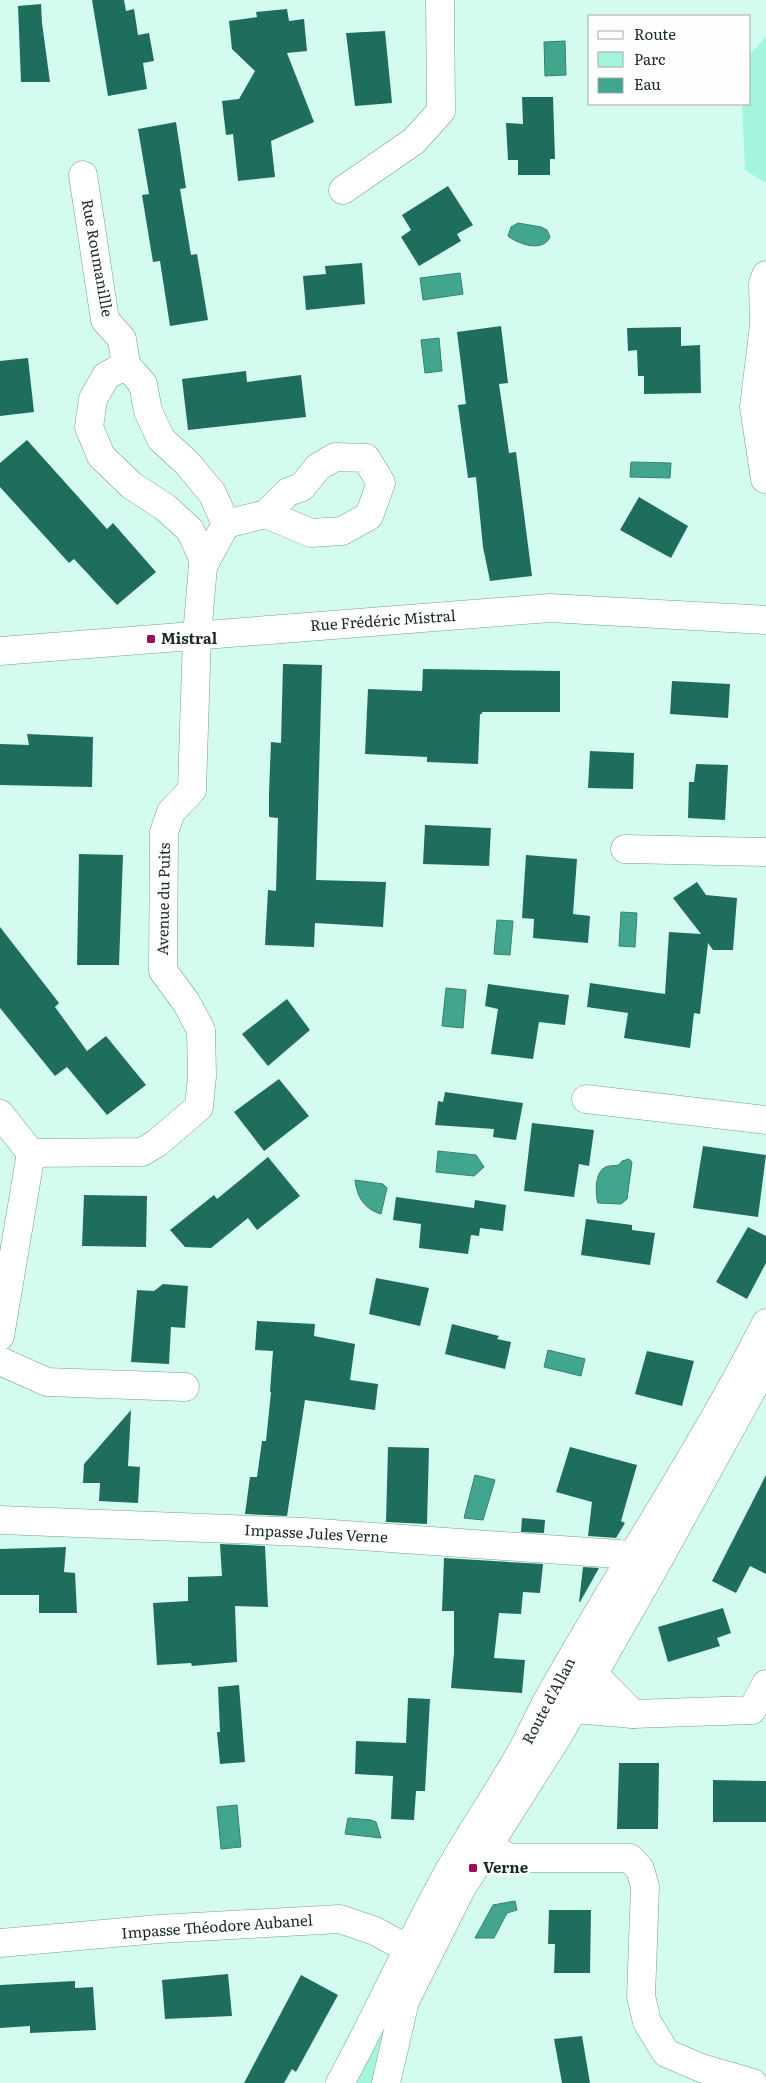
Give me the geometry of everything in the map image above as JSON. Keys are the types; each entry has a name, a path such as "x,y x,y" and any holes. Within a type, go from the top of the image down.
{"street":[{"path":"343,190 414,141 440,111 440,0"},
{"name":"Rue Roumanillle","path":"83,175 105,320 122,339 126,365"},
{"path":"765,479 754,407 764,325 763,284 766,275"},
{"path":"203,566 202,556 190,530 166,508 131,485 101,456 89,427 93,399 106,376 126,365 143,384 148,411 161,439 187,463 212,493 226,524"},
{"path":"203,566 226,524 266,514"},
{"name":"Avenue du Puits","path":"31,1153 142,1152 164,1138 198,1107 202,1076 201,1030 186,1002 163,971 164,832 171,812 192,790 197,635 203,566"},
{"name":"Rue Frédéric Mistral","path":"0,651 550,608 766,620"},
{"path":"625,848 766,852"},
{"path":"586,1099 766,1120"},
{"path":"0,1114 31,1153 0,1336"},
{"name":"Route d'Allan","path":"479,1841 574,1709 594,1674 665,1505 765,1325"},
{"path":"0,1361 47,1382 185,1387"},
{"name":"Route d'Allan","path":"340,2083 374,2022 417,1954 479,1841 549,1696 570,1662 643,1561 766,1364"},
{"name":"Impasse Jules Verne","path":"0,1520 304,1532 643,1561"},
{"path":"570,1662 594,1674 633,1714"},
{"path":"549,1696 574,1709 633,1714 759,1712 766,1684"},
{"path":"479,1841 510,1858 630,1858 640,1869 645,1888 642,1996 647,2022 666,2053 701,2068 753,2083"},
{"name":"Impasse Théodore Aubanel","path":"0,1943 159,1929 340,1919 375,1931 417,1954"},
{"name":"Route d'Allan","path":"386,2083 417,1954"}],"green space":[{"path":"766,36 766,183 745,170 742,105 751,105 751,54"},
{"path":"392,2005 378,2066 371,2083 348,2083"}],"water":[{"path":"565,41 566,75 545,76 544,42"},
{"path":"518,223 541,227 547,230 550,237 547,242 536,246 518,242 508,236 511,227"},
{"path":"460,273 463,294 423,300 420,278"},
{"path":"439,338 442,371 425,373 421,340"},
{"path":"631,462 671,463 670,478 630,477"},
{"path":"621,912 637,913 635,947 619,946"},
{"path":"497,920 513,921 510,955 494,954"},
{"path":"446,988 466,990 463,1028 442,1026"},
{"path":"438,1151 476,1155 484,1167 474,1176 436,1172"},
{"path":"629,1159 632,1162 627,1199 621,1204 598,1203 596,1184 601,1171 607,1166 619,1165 622,1161"},
{"path":"355,1180 383,1184 387,1188 381,1214 370,1209 362,1202"},
{"path":"548,1350 585,1359 581,1376 544,1367"},
{"path":"475,1475 495,1480 483,1520 464,1518"},
{"path":"237,1805 241,1847 221,1849 217,1807"},
{"path":"348,1818 376,1822 381,1838 345,1834"},
{"path":"515,1901 517,1910 507,1913 494,1938 475,1938 493,1905"}],"building":[{"path":"92,0 124,0 126,11 134,9 138,35 149,33 154,61 143,63 147,89 108,96"},
{"path":"41,4 50,82 21,82 18,6"},
{"path":"287,9 289,21 304,19 307,51 287,53 314,122 271,141 275,177 238,181 233,134 226,135 222,101 239,99 255,71 232,49 229,21 257,17 256,12"},
{"path":"385,31 392,103 355,106 346,33"},
{"path":"522,97 553,97 555,159 550,159 550,175 518,175 518,160 508,160 506,123 523,124"},
{"path":"176,122 186,188 180,189 191,255 197,254 208,320 170,326 160,261 153,262 142,195 149,194 138,129"},
{"path":"448,186 473,225 457,234 461,241 419,266 401,237 411,230 402,215"},
{"path":"362,263 365,304 306,310 303,276 326,274 325,266"},
{"path":"501,326 508,383 499,384 509,453 516,452 532,576 490,581 483,547 476,477 468,478 458,405 466,404 457,332"},
{"path":"681,327 681,346 700,345 701,393 644,394 644,376 638,376 637,350 628,351 627,328"},
{"path":"28,358 34,412 0,416 0,361"},
{"path":"246,371 247,382 301,375 306,417 188,430 182,379"},
{"path":"27,440 107,529 113,523 156,572 117,605 74,559 69,563 0,487 0,463"},
{"path":"639,497 688,526 671,558 620,530"},
{"path":"283,664 322,665 316,880 386,882 383,927 315,923 314,947 265,945 268,890 276,891 278,818 269,817 269,793 271,742 281,743"},
{"path":"423,669 560,671 560,712 482,712 480,714 478,764 427,762 427,757 365,754 368,689 422,691"},
{"path":"672,681 730,684 728,718 670,714"},
{"path":"27,734 93,737 92,787 0,785 0,744 29,745"},
{"path":"590,751 634,753 633,789 588,788"},
{"path":"696,764 728,765 725,820 688,818 689,782 694,782"},
{"path":"425,825 491,828 489,866 423,864"},
{"path":"79,854 123,855 119,965 77,965"},
{"path":"526,855 577,859 573,914 590,916 588,943 533,938 534,919 522,918"},
{"path":"697,882 706,895 737,898 733,950 713,950 708,943 700,1014 694,1013 690,1048 624,1038 628,1013 587,1007 590,983 665,994 669,932 701,934 673,898"},
{"path":"0,927 59,1003 55,1007 87,1051 106,1036 146,1085 107,1115 67,1067 55,1076 0,1008"},
{"path":"488,984 569,995 565,1025 539,1022 533,1059 491,1054 498,1009 485,1006"},
{"path":"287,999 310,1030 268,1066 242,1034"},
{"path":"279,1079 309,1116 264,1151 234,1112"},
{"path":"445,1092 523,1103 516,1140 493,1137 494,1129 435,1125 438,1101 443,1102"},
{"path":"532,1123 594,1130 589,1166 579,1164 574,1197 524,1191"},
{"path":"703,1146 766,1155 758,1217 693,1208"},
{"path":"268,1157 300,1196 257,1230 248,1218 211,1248 185,1247 170,1230 214,1195 217,1199"},
{"path":"84,1195 147,1196 146,1247 82,1246"},
{"path":"396,1197 474,1208 475,1200 506,1205 503,1231 480,1228 479,1236 471,1235 468,1254 419,1248 421,1224 393,1220"},
{"path":"586,1219 632,1225 632,1230 655,1233 650,1265 581,1255"},
{"path":"748,1227 766,1236 766,1263 747,1299 716,1282"},
{"path":"376,1278 429,1288 420,1326 369,1314"},
{"path":"163,1284 188,1286 185,1328 171,1327 169,1364 131,1362 137,1290 154,1291"},
{"path":"257,1321 315,1324 314,1336 355,1344 350,1380 378,1384 375,1410 305,1400 287,1516 245,1514 250,1477 257,1477 262,1441 266,1441 271,1392 273,1351 255,1350"},
{"path":"452,1324 499,1336 497,1339 511,1342 505,1369 445,1354"},
{"path":"647,1351 694,1361 682,1406 635,1394"},
{"path":"131,1410 128,1466 140,1467 138,1503 99,1501 100,1483 83,1483 84,1464"},
{"path":"388,1447 429,1448 427,1524 386,1522"},
{"path":"570,1447 637,1465 621,1521 625,1523 616,1538 588,1536 592,1502 556,1492"},
{"path":"766,1475 766,1574 750,1566 736,1593 712,1581"},
{"path":"522,1518 545,1520 544,1533 521,1532"},
{"path":"220,1544 265,1546 268,1607 235,1606 237,1662 192,1666 191,1663 157,1665 153,1603 188,1601 188,1577 222,1576"},
{"path":"66,1547 64,1572 75,1573 77,1613 39,1613 39,1595 0,1595 0,1549"},
{"path":"444,1558 543,1564 540,1593 523,1592 521,1614 499,1613 494,1658 525,1660 522,1693 451,1688 454,1653 454,1611 442,1611"},
{"path":"583,1567 599,1568 579,1602"},
{"path":"723,1608 731,1633 717,1638 720,1646 668,1662 658,1627"},
{"path":"239,1685 245,1762 220,1764 217,1732 220,1732 218,1687"},
{"path":"408,1698 430,1699 425,1791 416,1791 414,1820 391,1819 393,1776 355,1774 356,1741 406,1743"},
{"path":"619,1763 659,1763 658,1829 617,1829"},
{"path":"713,1780 766,1781 766,1822 713,1822"},
{"path":"549,1910 591,1910 590,1973 554,1973 555,1944 548,1944"},
{"path":"228,1974 232,2016 165,2019 162,1980"},
{"path":"301,1975 338,1995 296,2072 292,2069 284,2083 244,2083"},
{"path":"75,1981 75,1988 93,1987 96,2030 30,2033 30,2026 0,2028 0,1985"},
{"path":"582,2036 590,2083 562,2083 554,2039"}],"place":[{"name":"Mistral","path":"151,639"},
{"name":"Verne","path":"473,1868"}]}
